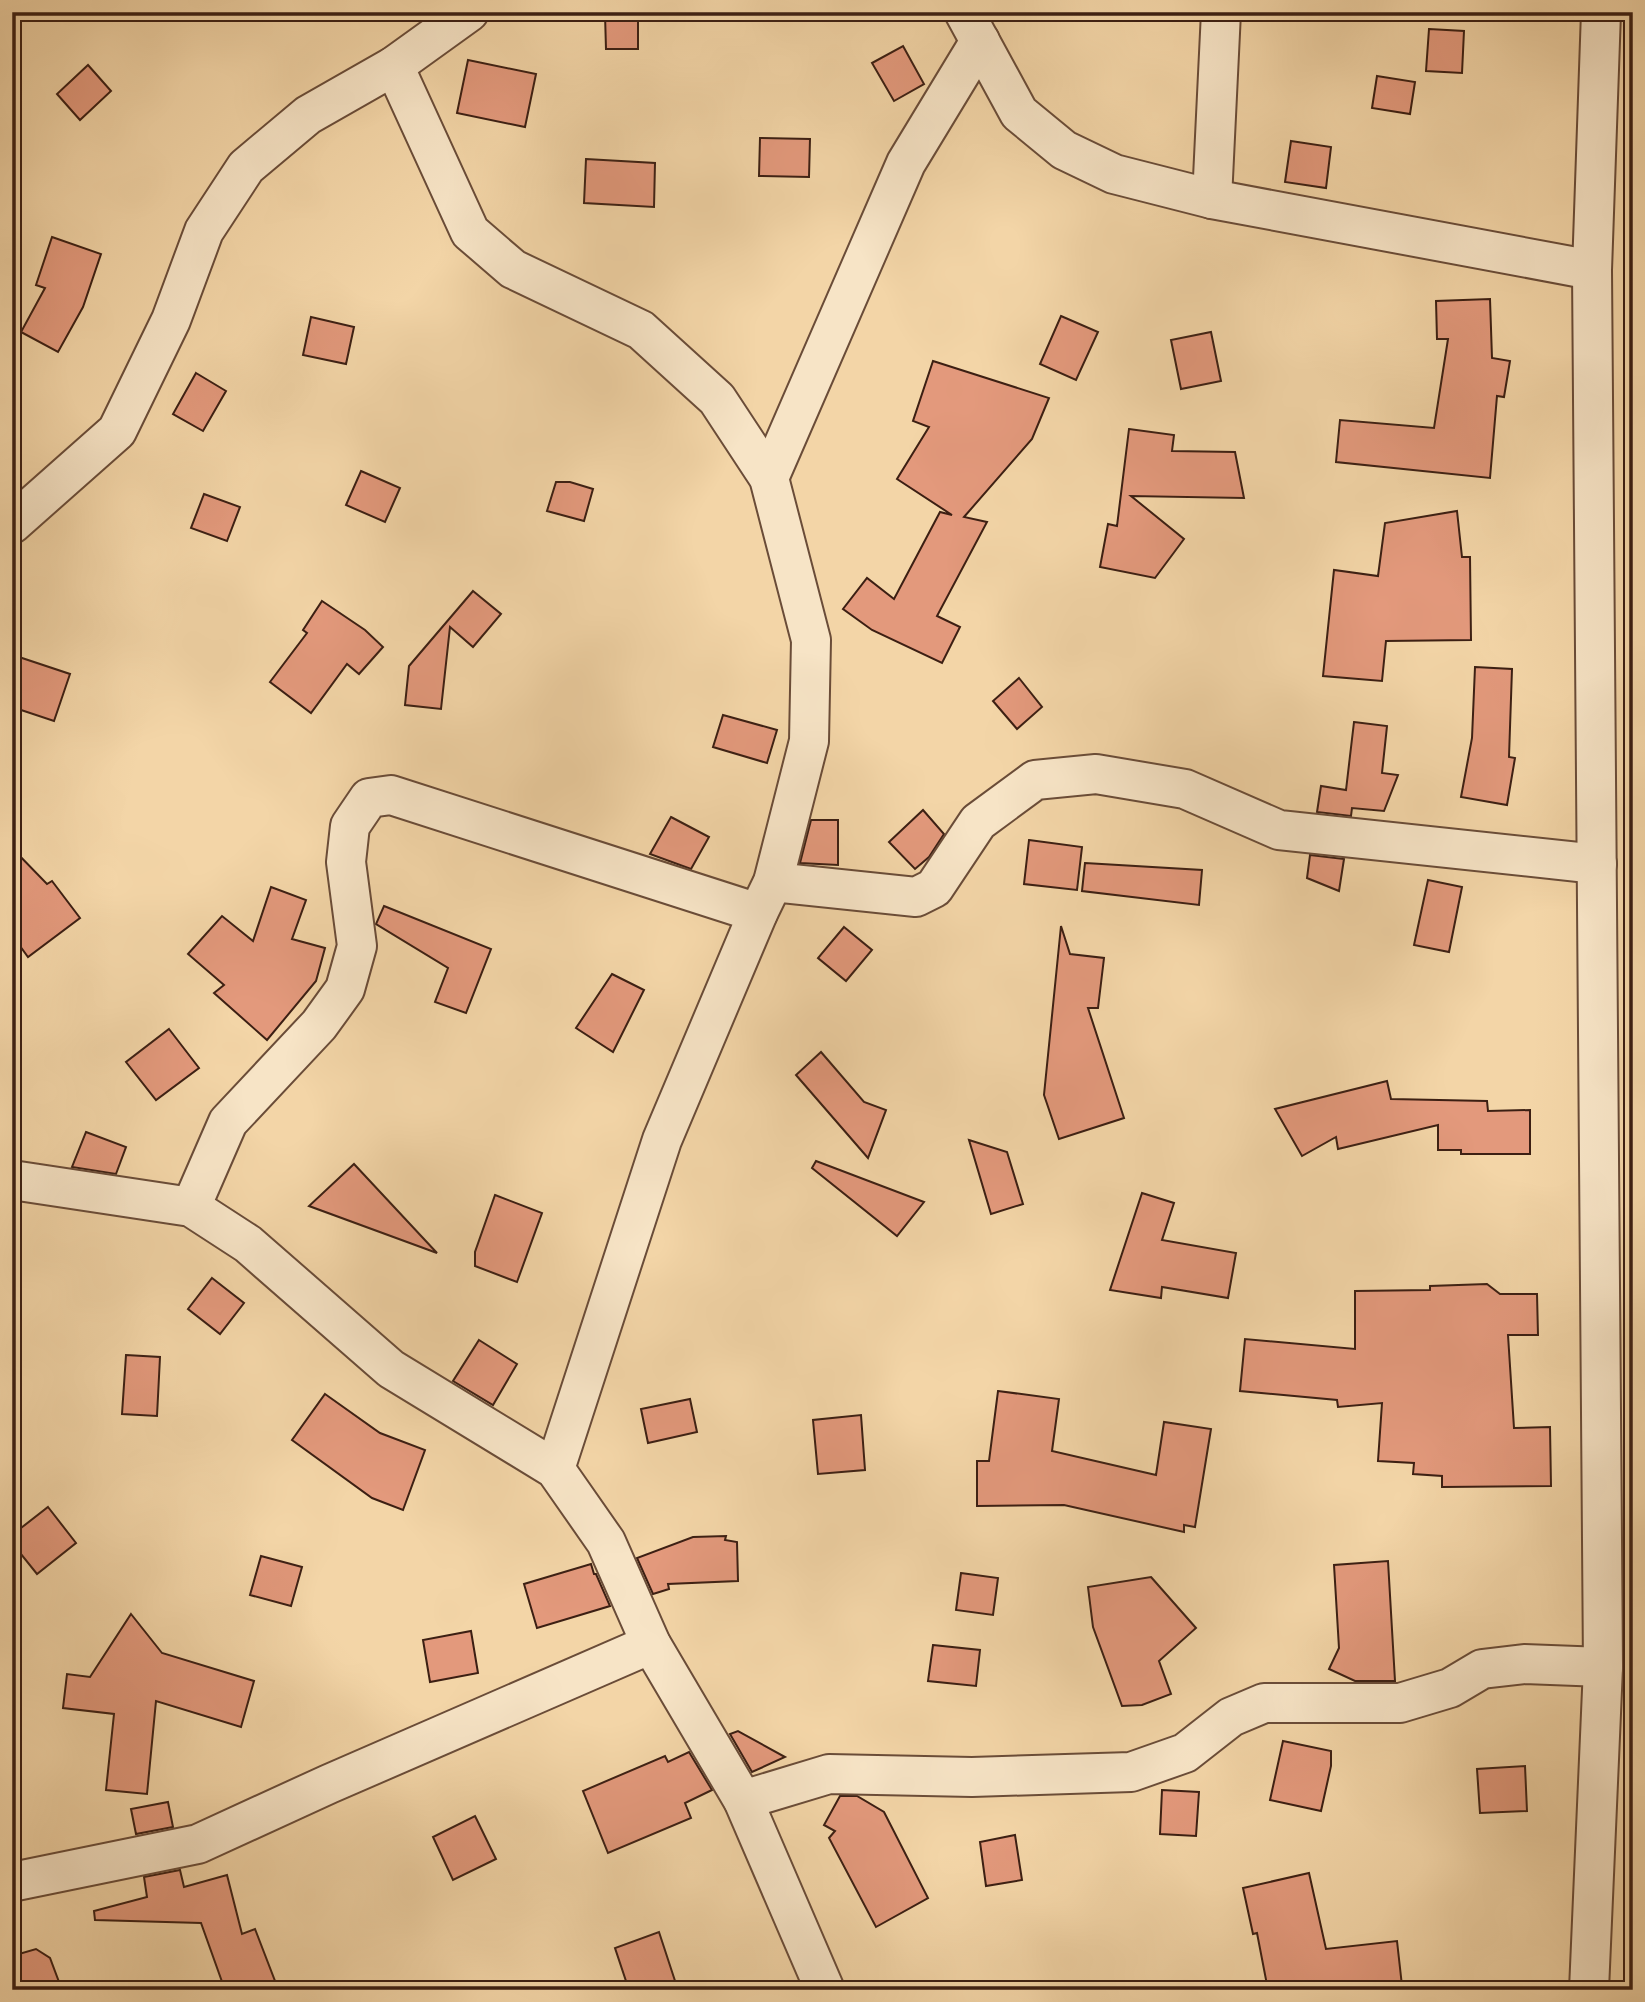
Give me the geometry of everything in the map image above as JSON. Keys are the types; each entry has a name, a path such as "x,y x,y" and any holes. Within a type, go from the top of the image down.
{"street":[{"path":"12,524 117,431 171,320 204,231 246,167 308,115 394,66 469,12"},
{"path":"1212,199 1221,12"},
{"path":"1588,1990 1603,1667 1592,270 1601,12"},
{"path":"769,478 906,163 972,27"},
{"path":"972,27 1019,113 1064,150 1114,174 1212,199 1592,270"},
{"path":"394,66 470,232 513,269 641,330 718,399 769,478 811,640 809,741 765,898 662,1140 555,1469"},
{"path":"191,1207 228,1122 319,1025 345,989 357,946 346,862 350,827 369,798 391,795 765,898 916,897 934,888 978,822 1035,779 1096,774 1185,789 1279,830 1597,864"},
{"path":"12,1180 191,1207 248,1244 391,1369 555,1469 606,1542 651,1644 743,1800 825,1990"},
{"path":"12,1882 198,1844 651,1644"},
{"path":"743,1800 829,1774 972,1777 1131,1772 1185,1753 1231,1717 1265,1703 1400,1703 1450,1688 1482,1669 1524,1664 1603,1667"}],"building":[{"path":"605,14 638,14 638,49 606,49"},
{"path":"1429,29 1464,31 1462,73 1426,71"},
{"path":"903,46 924,84 894,101 872,63"},
{"path":"468,60 536,74 525,127 457,113"},
{"path":"88,65 111,91 80,120 57,94"},
{"path":"1377,76 1415,82 1410,114 1372,108"},
{"path":"760,138 810,139 809,177 759,176"},
{"path":"1291,141 1331,147 1326,188 1285,182"},
{"path":"586,159 655,163 654,207 584,203"},
{"path":"52,237 101,254 83,307 58,352 21,332 45,288 36,285"},
{"path":"1490,299 1492,358 1510,361 1504,397 1497,396 1490,478 1336,462 1340,420 1434,428 1448,339 1437,339 1436,301"},
{"path":"1061,316 1098,332 1076,380 1040,364"},
{"path":"311,317 354,327 346,364 303,355"},
{"path":"1211,332 1221,381 1181,389 1171,340"},
{"path":"933,361 1049,398 1032,439 964,517 987,522 937,616 960,627 942,663 872,630 843,609 867,578 894,599 940,512 952,515 897,479 929,427 913,421"},
{"path":"196,373 226,391 203,431 173,414"},
{"path":"1129,429 1174,435 1172,451 1235,452 1244,498 1131,496 1184,539 1155,578 1100,567 1108,524 1117,526"},
{"path":"361,471 400,488 385,522 346,505"},
{"path":"556,482 570,482 593,489 584,521 547,511"},
{"path":"204,494 240,507 227,541 191,528"},
{"path":"1457,511 1462,557 1470,557 1471,640 1386,641 1382,681 1323,676 1334,570 1378,576 1385,523"},
{"path":"473,591 501,614 473,647 450,627 441,709 405,705 409,666"},
{"path":"322,601 365,630 383,647 359,674 347,664 311,713 270,682 307,633 303,630"},
{"path":"19,657 70,674 54,721 12,707 12,676"},
{"path":"1475,667 1512,669 1509,757 1515,758 1507,805 1461,797 1472,738"},
{"path":"1019,678 1042,707 1017,729 993,701"},
{"path":"723,715 777,730 767,763 713,747"},
{"path":"1354,722 1387,726 1382,773 1398,775 1384,811 1352,808 1351,816 1317,812 1321,786 1346,790"},
{"path":"923,810 944,834 929,857 915,869 889,842"},
{"path":"671,817 709,837 691,869 650,854"},
{"path":"811,820 838,820 838,865 800,863"},
{"path":"1029,840 1082,847 1077,890 1024,884"},
{"path":"12,848 47,884 52,881 80,918 28,957 12,935"},
{"path":"1310,855 1344,859 1339,891 1307,878"},
{"path":"1085,863 1202,870 1199,905 1082,891"},
{"path":"1428,880 1462,887 1449,952 1414,945"},
{"path":"271,887 306,900 292,939 325,948 316,981 267,1040 214,993 224,985 188,954 222,916 253,941"},
{"path":"384,906 491,949 466,1013 435,1002 448,968 376,924"},
{"path":"1061,926 1070,954 1104,958 1098,1008 1088,1008 1124,1118 1059,1139 1044,1095"},
{"path":"844,927 872,950 846,981 818,958"},
{"path":"612,974 644,990 613,1052 576,1028"},
{"path":"169,1029 199,1068 156,1100 126,1062"},
{"path":"821,1052 864,1102 886,1110 868,1158 796,1075"},
{"path":"1387,1081 1391,1099 1487,1101 1488,1111 1530,1110 1530,1154 1461,1154 1461,1150 1438,1150 1438,1125 1338,1149 1336,1137 1302,1156 1275,1109"},
{"path":"86,1132 126,1147 116,1174 72,1167"},
{"path":"969,1140 1007,1152 1023,1204 991,1214"},
{"path":"816,1161 924,1202 897,1236 812,1168"},
{"path":"354,1164 437,1253 309,1206"},
{"path":"1142,1193 1174,1203 1162,1240 1236,1253 1228,1298 1162,1287 1161,1298 1110,1290"},
{"path":"495,1195 542,1213 517,1282 475,1266 475,1252"},
{"path":"212,1278 244,1303 220,1334 188,1309"},
{"path":"1487,1284 1500,1294 1537,1294 1538,1335 1508,1335 1514,1428 1550,1427 1551,1486 1442,1487 1442,1476 1413,1474 1414,1463 1378,1461 1382,1403 1338,1407 1337,1400 1240,1391 1245,1339 1355,1349 1355,1291 1430,1290 1430,1286"},
{"path":"479,1340 517,1364 493,1405 453,1381"},
{"path":"126,1355 160,1357 157,1416 122,1414"},
{"path":"998,1391 1059,1399 1052,1451 1156,1475 1164,1422 1211,1429 1195,1527 1184,1525 1184,1532 1064,1505 977,1506 977,1461 989,1461"},
{"path":"325,1394 380,1433 425,1450 403,1510 372,1498 292,1440"},
{"path":"690,1399 697,1432 648,1443 641,1409"},
{"path":"861,1415 865,1470 818,1474 813,1420"},
{"path":"48,1507 76,1543 37,1574 12,1543 12,1535"},
{"path":"726,1536 725,1540 737,1542 738,1581 668,1584 669,1589 653,1594 637,1558 693,1537"},
{"path":"261,1556 302,1567 291,1606 250,1595"},
{"path":"1388,1561 1395,1681 1355,1681 1329,1669 1339,1648 1334,1565"},
{"path":"591,1564 610,1606 537,1628 524,1584"},
{"path":"961,1573 998,1578 993,1615 956,1610"},
{"path":"1151,1577 1196,1628 1159,1661 1171,1694 1142,1705 1122,1706 1093,1627 1088,1587"},
{"path":"131,1614 162,1653 254,1681 241,1727 156,1701 147,1794 106,1790 114,1714 63,1708 67,1674 90,1677"},
{"path":"471,1631 478,1673 430,1682 423,1640"},
{"path":"933,1645 980,1650 976,1686 928,1681"},
{"path":"738,1731 785,1757 752,1772 730,1734"},
{"path":"1283,1741 1331,1751 1331,1766 1321,1811 1270,1800"},
{"path":"689,1752 712,1790 685,1803 691,1818 608,1853 583,1791 665,1756 668,1762"},
{"path":"1525,1766 1527,1811 1480,1813 1477,1769"},
{"path":"1162,1790 1199,1792 1196,1836 1160,1834"},
{"path":"840,1796 857,1796 884,1812 928,1898 876,1927 829,1838 835,1831 824,1825"},
{"path":"168,1802 173,1827 136,1834 131,1809"},
{"path":"475,1816 496,1859 453,1880 433,1837"},
{"path":"1015,1835 1022,1880 986,1886 980,1842"},
{"path":"180,1870 184,1887 227,1875 242,1934 255,1929 275,1981 252,1990 225,1990 201,1923 95,1920 94,1911 147,1897 144,1877"},
{"path":"1309,1873 1326,1949 1397,1941 1402,1986 1370,1990 1268,1990 1257,1933 1253,1934 1243,1888"},
{"path":"659,1932 678,1990 629,1990 615,1948"},
{"path":"36,1949 50,1958 62,1990 19,1990 12,1970 12,1956"}]}
